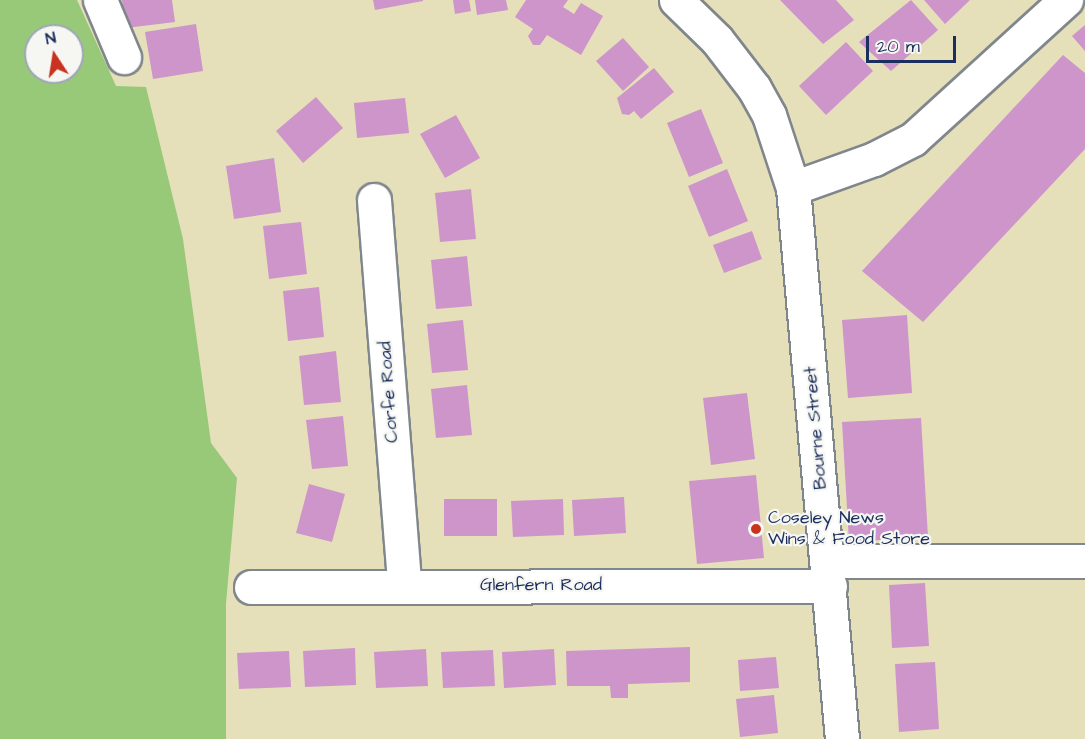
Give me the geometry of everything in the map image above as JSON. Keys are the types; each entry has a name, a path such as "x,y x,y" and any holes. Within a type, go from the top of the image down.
{"street":[{"path":"100,0 124,57"},
{"name":"Bourne Street","path":"676,0 717,40 753,88 769,115 794,188 830,573 842,739"},
{"path":"794,188 874,159 913,139 1066,0"},
{"name":"Corfe Road","path":"374,200 404,585"},
{"name":"Glenfern Road","path":"251,587 830,573 1085,561"}],"green space":[{"path":"0,0 77,0 116,86 146,87 183,239 211,443 237,478 226,604 226,739 0,739"}],"building":[{"path":"122,0 172,0 175,22 126,28"},
{"path":"373,0 423,0 423,1 375,10"},
{"path":"453,0 469,0 471,11 455,14"},
{"path":"475,0 506,0 508,10 477,15"},
{"path":"526,0 568,0 563,7 574,14 581,3 603,16 581,55 547,35 540,45 533,45 528,36 533,29 515,17"},
{"path":"780,0 836,0 854,20 823,44"},
{"path":"911,0 938,30 891,71 859,42"},
{"path":"924,0 970,0 945,24"},
{"path":"196,24 203,71 153,79 145,32"},
{"path":"1085,25 1085,51 1072,36"},
{"path":"623,38 649,67 623,91 596,61"},
{"path":"846,42 873,71 826,115 799,86"},
{"path":"1063,55 1085,73 1085,149 923,322 862,271"},
{"path":"654,68 674,92 641,119 634,111 629,115 622,114 617,98"},
{"path":"316,97 343,128 303,163 276,131"},
{"path":"405,98 409,133 357,138 354,103"},
{"path":"701,109 723,163 689,177 667,123"},
{"path":"456,115 480,158 445,178 420,134"},
{"path":"274,158 281,212 234,219 226,166"},
{"path":"727,169 748,221 709,237 688,186"},
{"path":"471,189 476,239 440,242 435,193"},
{"path":"301,222 307,274 269,279 263,226"},
{"path":"752,231 762,259 724,273 713,245"},
{"path":"467,256 472,306 436,309 431,260"},
{"path":"319,287 324,337 288,341 283,291"},
{"path":"907,315 912,393 848,398 842,320"},
{"path":"463,320 468,370 432,373 427,324"},
{"path":"336,351 341,402 304,405 299,356"},
{"path":"467,385 472,435 436,438 431,389"},
{"path":"747,393 755,459 711,465 703,398"},
{"path":"343,416 348,466 312,469 306,420"},
{"path":"921,418 928,537 849,542 842,422"},
{"path":"756,475 764,558 697,564 689,481"},
{"path":"309,484 345,494 332,542 296,533"},
{"path":"624,497 626,533 574,536 572,500"},
{"path":"444,499 497,499 497,536 444,536"},
{"path":"563,499 564,535 513,537 511,501"},
{"path":"925,583 929,646 892,648 889,585"},
{"path":"690,647 690,682 628,684 628,698 611,698 610,686 567,686 566,651"},
{"path":"355,648 356,685 305,687 303,651"},
{"path":"426,649 428,686 376,688 374,652"},
{"path":"554,649 556,685 504,688 502,652"},
{"path":"493,650 495,686 443,688 441,652"},
{"path":"289,651 291,687 239,689 237,653"},
{"path":"776,657 779,688 740,691 738,660"},
{"path":"935,662 939,729 899,732 895,664"},
{"path":"774,695 778,733 740,737 736,699"}],"place":[{"name":"Coseley News Wins & Food Store","path":"756,529"}]}
